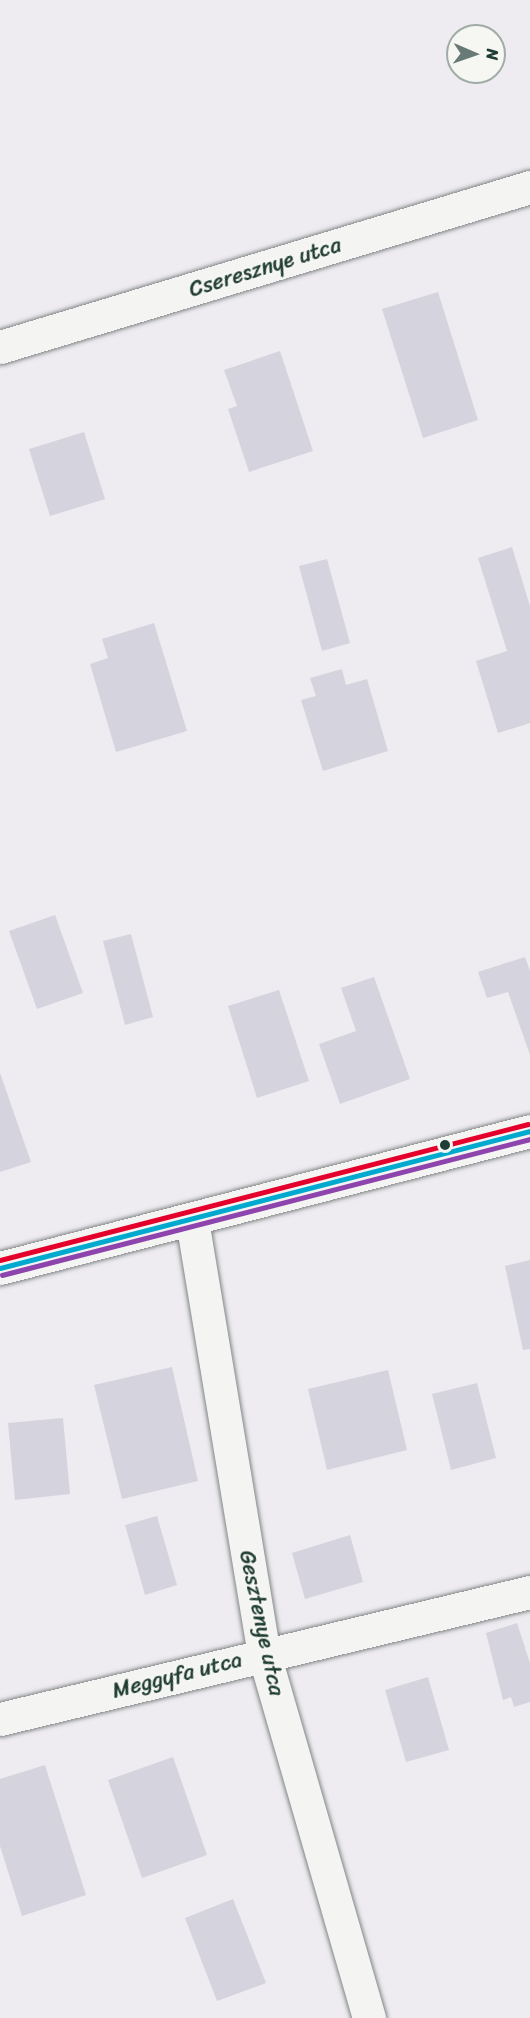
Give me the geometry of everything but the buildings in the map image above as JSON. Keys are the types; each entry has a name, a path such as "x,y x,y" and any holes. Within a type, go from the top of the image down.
{"street":[{"name":"Cseresznye utca","path":"0,347 530,187"},
{"path":"0,1268 530,1131"},
{"name":"Gesztenye utca","path":"192,1220 264,1654 369,2018"},
{"name":"Meggyfa utca","path":"0,1719 530,1592"}],"transit line":[{"path":"0,1260 528,1124"},
{"path":"0,1268 530,1131"},
{"path":"2,1275 530,1139"}]}
